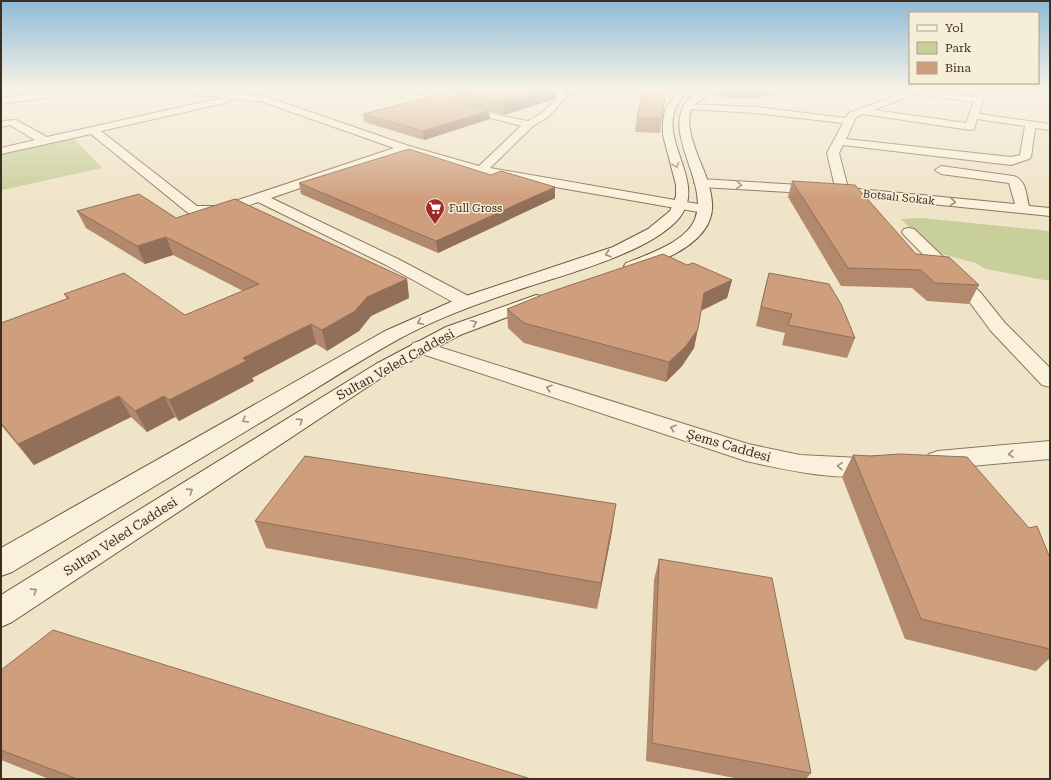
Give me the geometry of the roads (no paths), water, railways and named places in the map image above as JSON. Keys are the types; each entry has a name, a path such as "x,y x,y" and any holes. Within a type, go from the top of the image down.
{"street":[{"path":"20,126 45,141"},
{"path":"1,151 109,126"},
{"path":"342,126 405,148 481,170 704,209"},
{"path":"481,170 526,126"},
{"path":"668,126 668,141 681,185 680,205"},
{"path":"611,274 670,251 685,240 695,230 702,218 705,201 685,126"},
{"path":"842,191 833,153 846,126"},
{"path":"839,141 1011,161 1025,157 1031,126"},
{"path":"93,130 192,210 206,211 222,210 405,148"},
{"path":"941,170 1013,180 1017,183 1023,209"},
{"name":"Botsalı Sokak","path":"700,183 842,191 1050,212"},
{"path":"258,197 392,262 466,302"},
{"name":"Sultan Veled Caddesi","path":"1,562 379,343 425,319 466,302 633,244 654,231 674,214 680,205"},
{"path":"909,232 974,296 998,327 1050,380"},
{"name":"Sultan Veled Caddesi","path":"1,612 350,389 420,347 453,331 552,294"},
{"name":"Şems Caddesi","path":"420,347 746,452 800,464 860,467 1050,450"}],"place":[{"name":"Full Gross","path":"435,225"}]}
